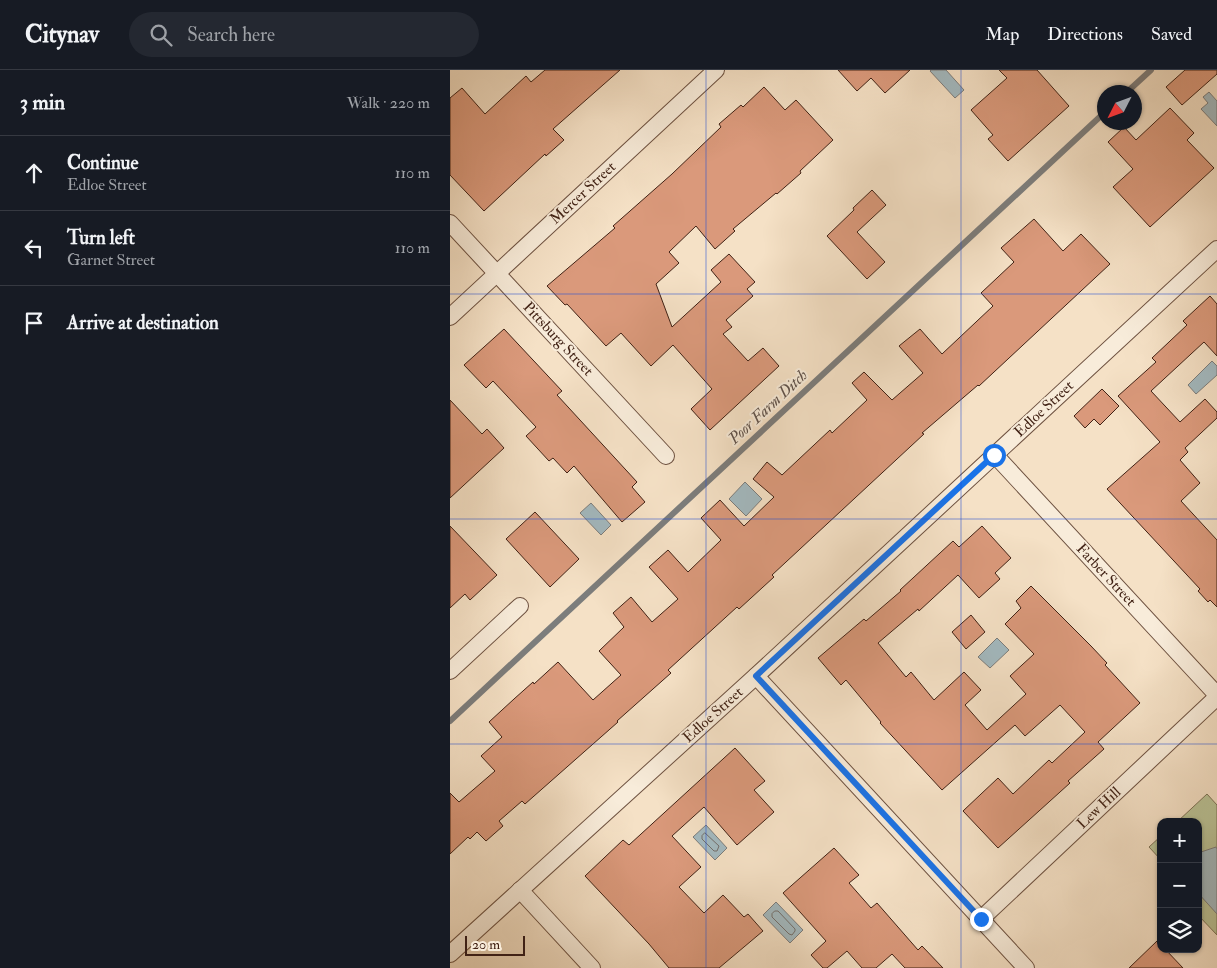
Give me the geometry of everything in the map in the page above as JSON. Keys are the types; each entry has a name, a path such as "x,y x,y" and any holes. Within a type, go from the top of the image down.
{"street":[{"name":"Mercer Street","path":"450,317 716,70"},
{"name":"Pittsburg Street","path":"450,223 666,456"},
{"name":"Edloe Street","path":"450,954 756,676 1217,248"},
{"name":"Farber Street","path":"994,455 1217,696"},
{"path":"450,671 520,606"},
{"path":"756,676 1026,968"},
{"name":"Lew Hill","path":"981,919 1217,696"},
{"path":"520,890 592,968"}],"green space":[{"path":"1207,794 1217,805 1217,935 1202,919 1202,818 1181,818"},
{"path":"1157,840 1157,856 1149,847"}],"water":[{"path":"931,70 946,70 964,90 955,98"},
{"path":"1209,92 1217,101 1217,126 1201,109 1208,103 1203,97"},
{"path":"1212,361 1217,366 1217,375 1196,394 1188,385"},
{"path":"745,482 762,499 746,516 729,499"},
{"path":"591,503 611,525 601,535 580,513"},
{"path":"997,638 1009,650 990,668 978,657"},
{"path":"706,825 727,848 715,860 693,837"},
{"path":"1216,847 1217,849 1217,914 1202,897 1202,852"},
{"path":"776,902 803,930 790,943 763,915"}],"building":[{"path":"545,70 620,70 553,129 564,140 546,156 545,154 484,211 450,175 450,98 462,88 485,114 526,76 531,82"},
{"path":"838,70 910,70 885,93 871,78 857,91"},
{"path":"999,70 1037,70 1069,106 1008,161 988,139 993,135 971,110 1007,78"},
{"path":"1185,70 1217,70 1217,74 1182,105 1166,87"},
{"path":"764,87 785,110 796,100 833,140 800,171 801,173 733,229 735,231 715,249 696,226 669,252 679,263 656,284 672,327 721,282 711,270 729,254 755,282 747,289 753,296 726,320 732,327 723,334 748,361 763,348 779,366 710,430 691,409 712,389 673,345 651,366 621,333 606,346 567,304 565,305 547,286 615,228 613,226 672,174 721,127 719,124 741,105 743,107"},
{"path":"1170,108 1194,133 1187,140 1214,168 1150,227 1113,187 1133,169 1108,142 1121,130 1127,130 1136,140"},
{"path":"872,190 886,205 857,232 885,262 867,279 827,236"},
{"path":"1034,219 1063,251 1081,234 1110,264 979,386 922,433 924,434 772,575 774,577 739,609 737,607 668,670 671,673 618,722 525,804 522,801 499,821 503,826 486,841 477,832 470,839 468,837 450,854 450,793 459,802 495,771 481,756 502,737 489,722 558,662 593,700 621,675 599,651 624,627 613,613 631,597 652,622 678,599 649,567 668,550 688,572 721,540 701,518 720,500 744,526 774,497 753,479 767,462 782,475 830,430 832,433 867,400 852,383 864,372 892,400 923,373 899,346 920,329 942,354 993,306 981,293 1014,262 1001,248"},
{"path":"1210,296 1217,304 1217,356 1204,342 1151,391 1180,422 1205,399 1217,412 1217,418 1185,448 1188,452 1180,460 1200,483 1181,501 1217,540 1217,607 1210,600 1208,602 1198,591 1200,589 1107,489 1160,442 1118,396 1156,362 1152,358 1187,325 1183,321"},
{"path":"504,329 562,391 557,395 637,482 632,487 645,502 622,522 574,466 567,473 553,458 549,461 526,436 536,427 493,381 486,388 464,365"},
{"path":"1102,389 1119,406 1100,425 1094,419 1085,428 1074,416"},
{"path":"450,400 482,434 487,429 504,448 450,498"},
{"path":"535,512 579,559 550,587 506,539"},
{"path":"450,526 497,575 470,600 465,594 450,608"},
{"path":"982,526 1011,558 995,573 1000,579 979,598 958,575 919,611 918,609 878,643 906,677 911,672 934,700 964,672 981,690 965,705 987,730 1026,694 1010,676 1034,654 1005,624 1021,608 1016,601 1031,586 1107,663 1105,665 1140,703 1098,742 1104,749 1068,781 1070,783 998,848 963,811 998,778 1013,794 1049,760 1052,763 1085,732 1060,705 1025,736 1015,725 942,790 880,723 846,680 841,685 818,658 901,591 953,541 959,547"},
{"path":"971,615 985,632 966,649 952,632"},
{"path":"735,748 765,781 754,790 774,812 737,845 704,807 672,836 701,867 679,887 704,913 723,895 744,917 748,914 763,931 719,968 669,968 585,876 623,840 629,845"},
{"path":"834,848 859,875 849,883 871,908 877,903 918,950 922,946 943,968 905,968 892,954 876,968 862,968 847,951 827,968 823,968 811,955 826,941 783,893"},
{"path":"1157,941 1157,953 1169,953 1183,968 1129,968"}],"waterway":[{"name":"Poor Farm Ditch","path":"1135,85 1151,70"},
{"name":"Poor Farm Ditch","path":"450,721 1097,120"}],"route":[{"path":"981,919 756,676 994,455"}]}
